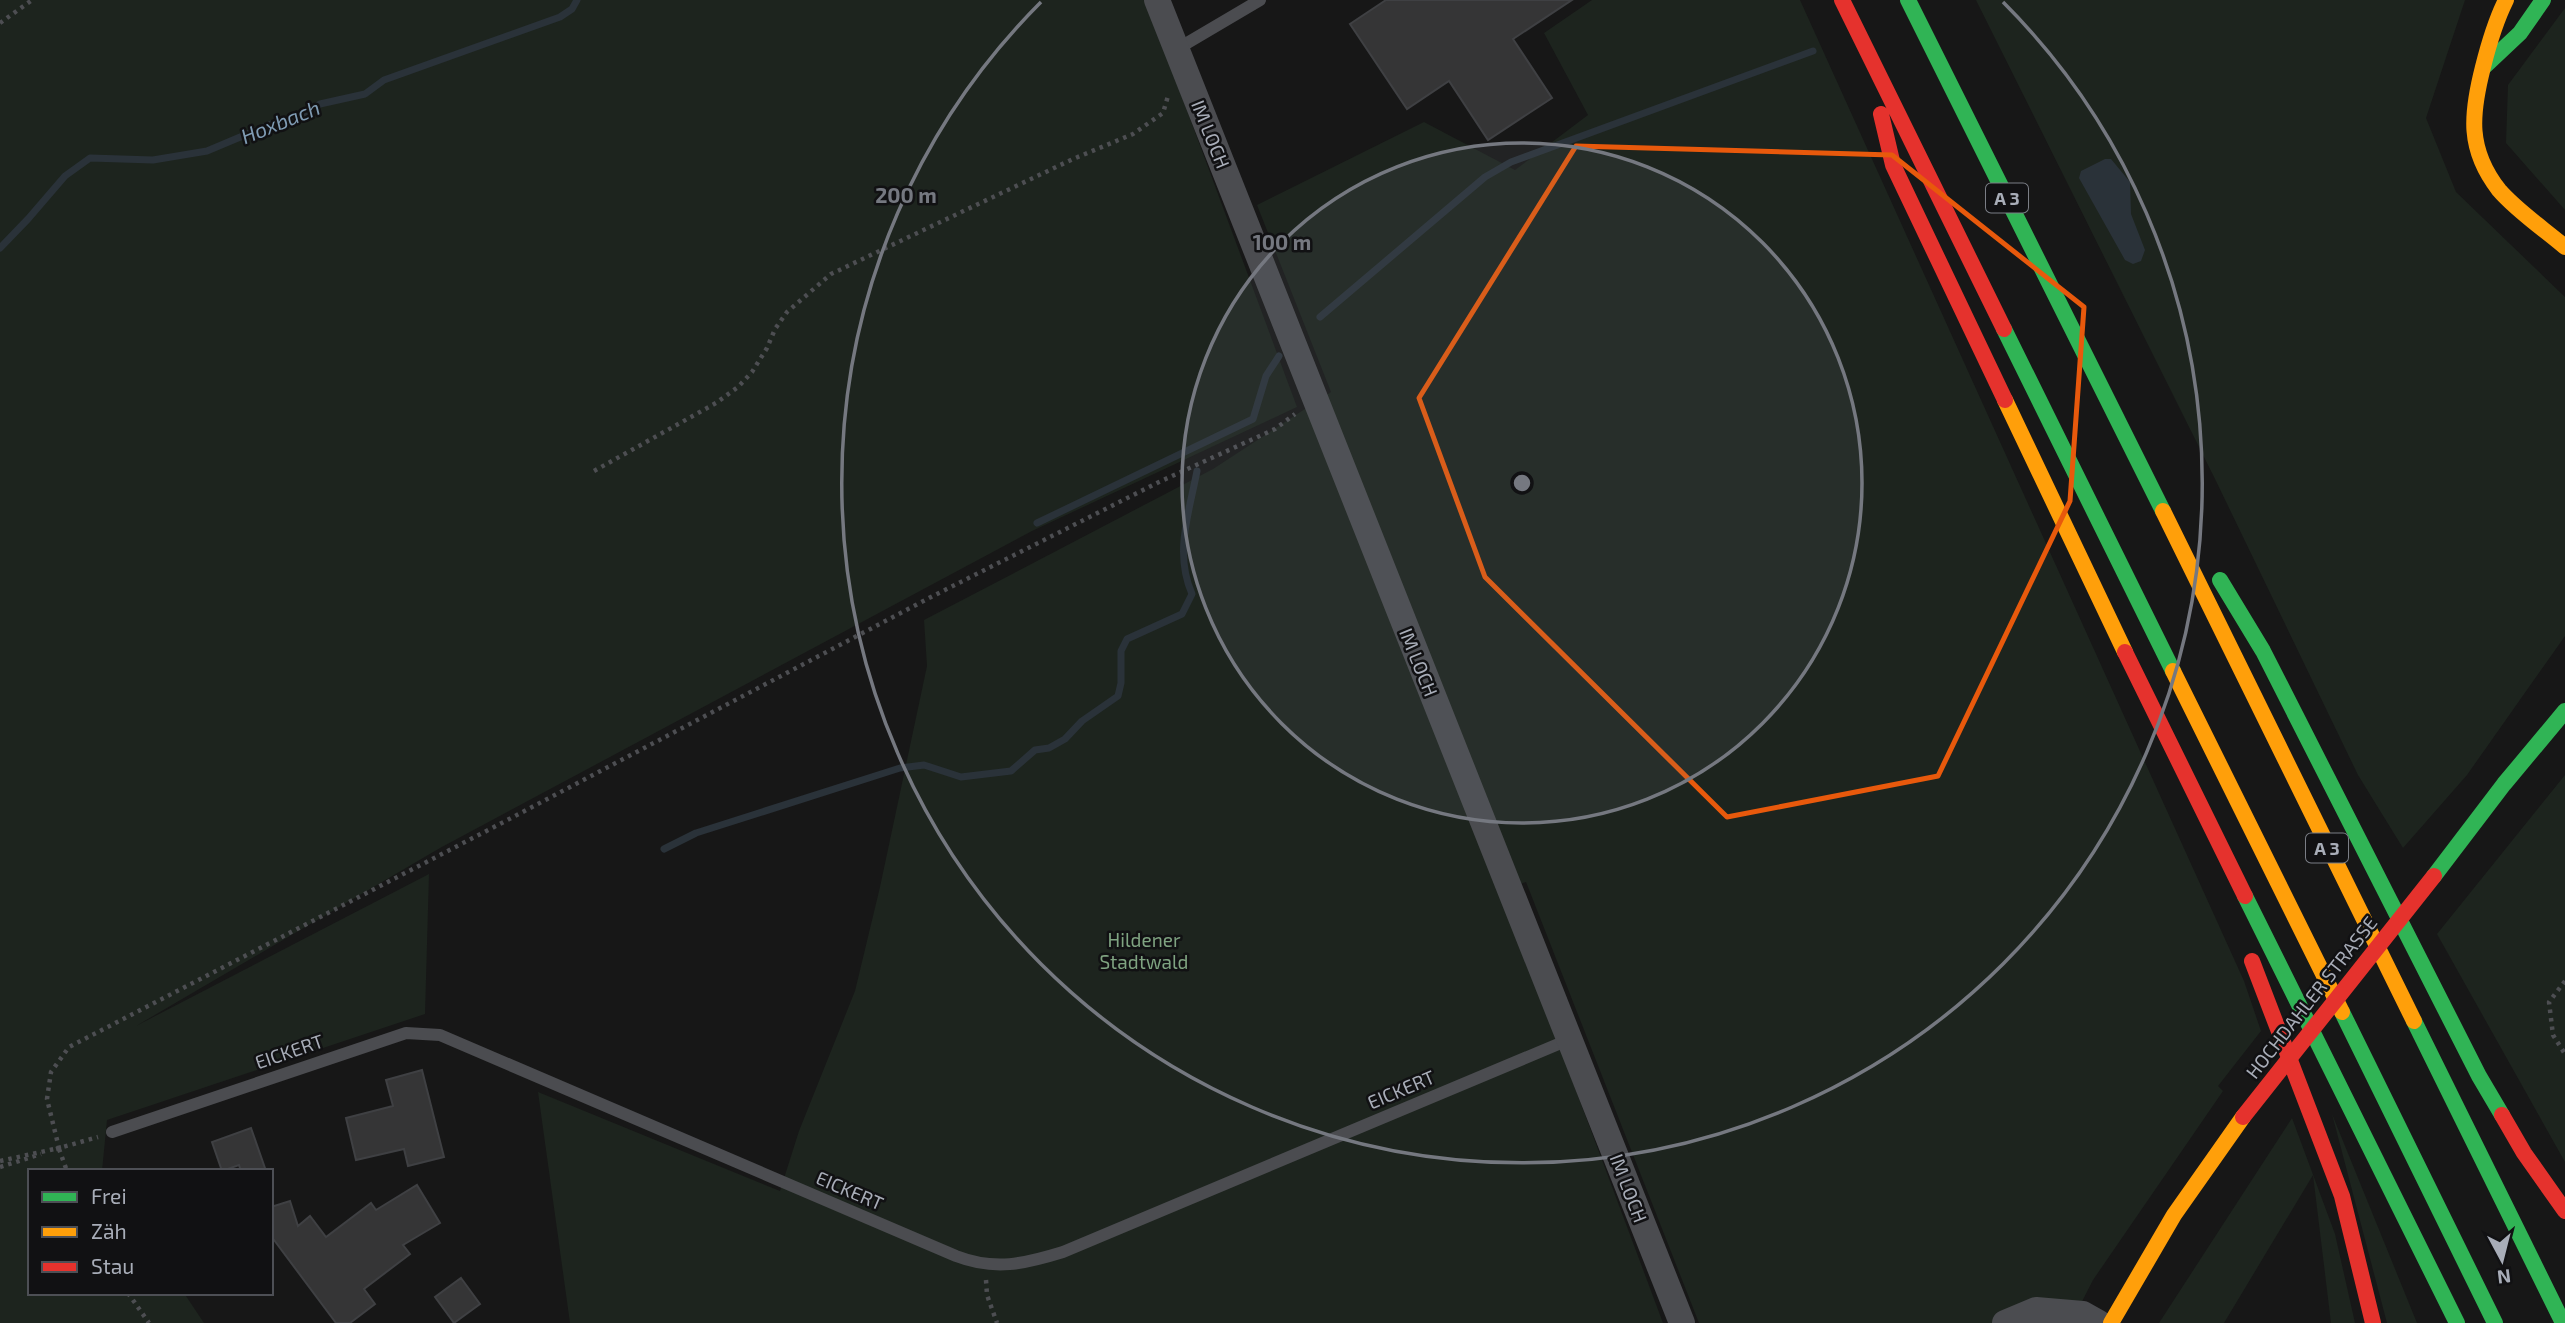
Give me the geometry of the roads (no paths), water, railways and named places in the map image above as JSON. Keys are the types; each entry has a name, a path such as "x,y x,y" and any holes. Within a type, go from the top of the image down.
{"main road":[{"path":"1842,0 2495,1323"},
{"name":"A 3","path":"1908,0 2107,396 2563,1323"},
{"path":"2506,0 2493,27 2485,66 2477,85 2473,126 2477,150 2486,171 2501,192 2565,247"},
{"path":"2485,66 2520,33 2543,0"},
{"path":"1867,50 1893,165 2137,677 2457,1323"},
{"path":"2107,396 2193,536"},
{"path":"2215,571 2263,651 2479,1076 2524,1153 2565,1210"},
{"path":"2137,677 2166,763 2223,889"},
{"name":"HOCHDAHLER STRASSE","path":"2111,1323 2174,1215 2244,1116 2504,784 2565,711"},
{"path":"2246,947 2342,1196 2374,1323"}],"street":[{"name":"IM LOCH","path":"1157,0 1682,1323"},
{"path":"2004,1323 2036,1310 2083,1314 2099,1323"}],"lane":[{"path":"1177,49 1260,0"},
{"name":"EICKERT","path":"112,1132 406,1033 440,1035 956,1256 989,1266 1033,1261 1063,1252 1568,1040"}],"waterway":[{"name":"Hoxbach","path":"0,248 65,176 90,158 153,160 207,151 276,122 301,117 320,104 365,94 384,80 560,17 572,9 577,0"},
{"path":"1320,317 1485,177 1511,162 1813,51"},
{"path":"1037,523 1253,419 1266,376 1279,356"},
{"path":"664,849 696,833 900,768 924,765 961,777 1011,771 1035,750 1049,748 1065,739 1082,721 1118,696 1121,683 1121,651 1127,639 1182,614 1192,594 1184,563 1184,548 1197,471"}],"park label":[{"name":"Hildener Stadtwald","path":"1144,950"}]}
